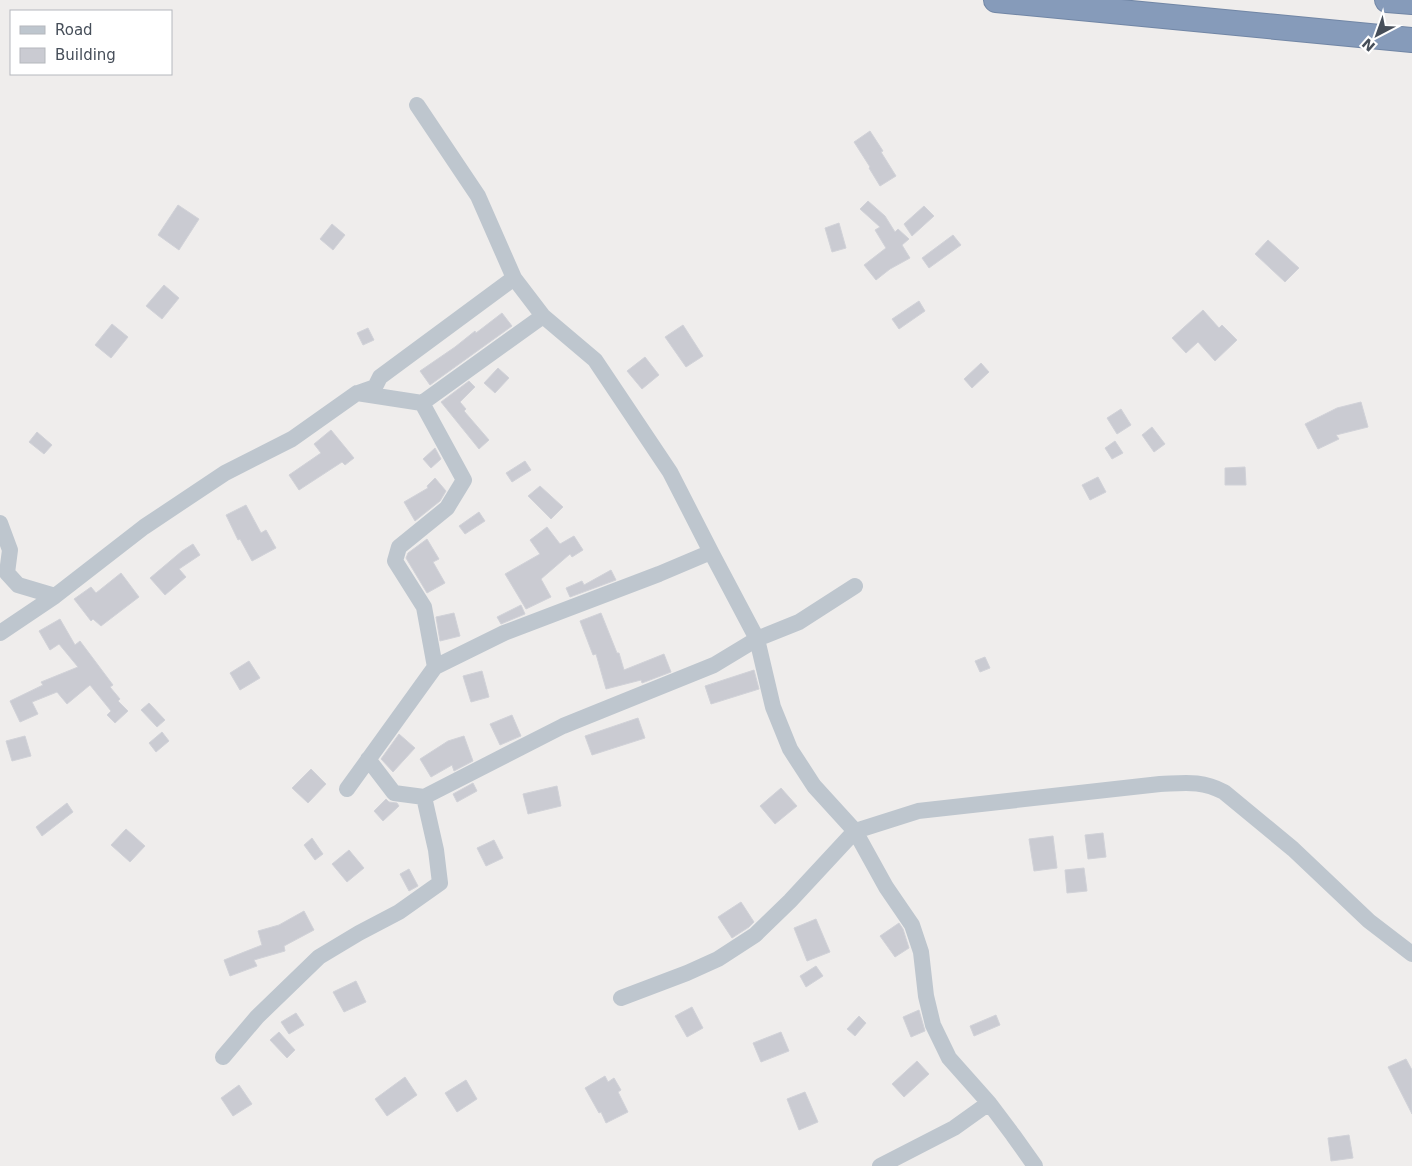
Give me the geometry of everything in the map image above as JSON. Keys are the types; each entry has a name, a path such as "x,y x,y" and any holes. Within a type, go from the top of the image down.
{"highway":[{"path":"996,0 1412,40"},
{"path":"1387,0 1412,2"}],"street":[{"path":"417,106 478,196 514,278 543,316 595,360 670,472 757,639 773,707 790,749 814,786 855,831 886,887 912,926 921,952 926,996 933,1025 949,1058 989,1103 1035,1166"},
{"path":"0,633 55,596 144,527 224,473 292,439 357,393 375,387 380,378 514,278"},
{"path":"357,393 422,403 543,316"},
{"path":"422,403 464,480 447,508 399,547 394,561 424,607 435,667"},
{"path":"0,523 10,550 7,573 18,585 55,596"},
{"path":"347,789 435,667 504,633 659,574 711,552"},
{"path":"368,759 394,793 424,798 563,726 714,665 757,639 799,622 855,586"},
{"path":"621,998 718,959 755,935 790,902 855,831 918,811 1191,782 1211,785 1224,792 1293,849 1368,921 1412,954"},
{"path":"223,1057 257,1017 319,957 399,912 440,883 436,850 424,798"},
{"path":"880,1166 954,1128 989,1103"}],"building":[{"path":"870,131 896,176 880,186 854,142"},
{"path":"868,201 885,216 895,232 898,229 909,239 902,245 910,258 890,269 876,280 864,265 886,248 875,230 880,227 860,209"},
{"path":"178,205 199,219 179,250 158,235"},
{"path":"924,206 934,216 912,236 904,224"},
{"path":"839,223 846,248 832,252 825,228"},
{"path":"332,224 345,235 333,250 320,239"},
{"path":"953,235 961,245 929,268 922,258"},
{"path":"1268,240 1299,268 1285,282 1255,254"},
{"path":"164,285 179,298 162,319 146,306"},
{"path":"919,301 925,311 899,329 892,319"},
{"path":"1203,310 1219,328 1222,325 1237,340 1215,361 1198,342 1186,353 1172,338"},
{"path":"502,313 512,326 430,385 420,371"},
{"path":"112,324 128,337 111,358 95,345"},
{"path":"683,325 703,356 686,367 665,337"},
{"path":"368,328 374,340 363,345 357,333"},
{"path":"645,357 659,375 642,389 627,371"},
{"path":"981,363 989,372 972,388 964,379"},
{"path":"498,368 509,378 495,393 484,383"},
{"path":"469,381 475,387 460,402 466,409 464,411 489,440 479,449 441,402"},
{"path":"1361,402 1368,427 1336,435 1339,439 1318,449 1305,424 1337,408"},
{"path":"1121,409 1131,425 1117,434 1107,418"},
{"path":"1152,427 1165,444 1154,452 1142,435"},
{"path":"331,430 354,458 345,465 342,462 299,490 289,475 321,453 314,444"},
{"path":"37,432 52,445 44,454 29,442"},
{"path":"1115,441 1123,453 1112,459 1105,448"},
{"path":"435,448 441,459 431,468 423,459"},
{"path":"525,461 531,470 512,482 506,473"},
{"path":"1245,467 1246,485 1225,485 1225,468"},
{"path":"1098,477 1106,492 1090,500 1082,485"},
{"path":"435,478 446,491 440,501 415,521 404,502 428,488 427,486"},
{"path":"540,486 563,507 551,519 528,496"},
{"path":"246,505 261,533 266,530 276,548 252,561 240,539 238,540 226,515"},
{"path":"479,512 485,521 465,534 459,526"},
{"path":"547,527 560,544 574,536 583,550 572,557 570,554 541,579 551,597 526,609 505,574 540,554 530,540"},
{"path":"427,539 439,559 433,562 445,583 427,593 406,558 408,553"},
{"path":"193,544 200,555 179,569 186,577 165,595 150,578"},
{"path":"611,570 616,580 570,597 566,588 582,581 584,585"},
{"path":"121,573 139,597 101,626 93,619 91,621 74,599 91,587 96,593"},
{"path":"521,605 525,614 501,624 497,617"},
{"path":"454,613 460,636 440,641 436,617"},
{"path":"601,613 617,653 619,653 624,670 664,654 671,672 642,683 641,680 606,689 596,654 593,655 580,621"},
{"path":"60,619 75,645 80,641 113,685 110,687 120,699 118,701 128,711 115,723 107,715 111,711 90,685 67,704 57,692 32,702 38,714 20,722 10,701 43,685 41,682 78,667 59,644 50,650 39,631"},
{"path":"985,657 990,668 980,672 975,661"},
{"path":"249,661 260,678 240,690 230,673"},
{"path":"754,670 759,689 711,704 705,686"},
{"path":"482,671 489,697 471,702 463,676"},
{"path":"149,703 165,720 157,727 141,710"},
{"path":"512,715 521,736 500,745 490,724"},
{"path":"638,718 645,738 592,755 585,736"},
{"path":"162,732 169,741 156,752 149,743"},
{"path":"399,734 415,748 393,772 381,759"},
{"path":"25,736 31,756 12,761 6,741"},
{"path":"464,736 473,761 454,771 452,765 431,777 420,759 448,741"},
{"path":"311,769 326,784 308,803 292,788"},
{"path":"473,783 477,791 457,802 453,794"},
{"path":"557,786 561,806 528,814 523,794"},
{"path":"781,788 797,806 775,824 760,806"},
{"path":"386,799 389,802 397,803 399,806 383,821 374,811"},
{"path":"67,803 73,812 42,836 36,827"},
{"path":"126,829 145,846 130,862 111,845"},
{"path":"1103,833 1106,857 1088,859 1085,835"},
{"path":"1053,836 1057,868 1034,871 1029,839"},
{"path":"312,838 323,854 315,860 304,845"},
{"path":"494,840 503,858 486,866 477,848"},
{"path":"349,850 364,868 347,882 332,864"},
{"path":"1084,868 1087,891 1067,893 1065,870"},
{"path":"409,869 418,886 409,891 400,874"},
{"path":"741,902 754,922 732,938 718,917"},
{"path":"304,911 314,930 284,946 285,951 254,960 257,966 230,976 224,960 262,945 258,931 279,925"},
{"path":"816,919 830,952 807,961 794,928"},
{"path":"899,923 909,948 895,957 880,936"},
{"path":"816,966 823,976 806,987 800,976"},
{"path":"356,981 366,1002 344,1012 333,992"},
{"path":"692,1007 703,1028 687,1037 675,1016"},
{"path":"919,1010 925,1031 911,1037 903,1017"},
{"path":"296,1013 304,1025 289,1034 281,1022"},
{"path":"996,1015 1000,1025 974,1036 970,1026"},
{"path":"859,1016 866,1023 855,1036 847,1029"},
{"path":"279,1032 295,1050 287,1058 270,1040"},
{"path":"781,1032 789,1051 761,1062 753,1043"},
{"path":"1406,1059 1412,1070 1412,1114 1388,1067"},
{"path":"917,1061 929,1074 904,1097 892,1084"},
{"path":"605,1076 608,1082 614,1078 621,1090 618,1092 628,1112 606,1123 585,1088"},
{"path":"405,1077 417,1095 387,1116 375,1099"},
{"path":"466,1080 477,1099 457,1112 445,1093"},
{"path":"239,1085 252,1104 233,1116 221,1098"},
{"path":"805,1092 818,1122 799,1130 787,1099"},
{"path":"1349,1135 1353,1158 1331,1161 1328,1138"}]}
